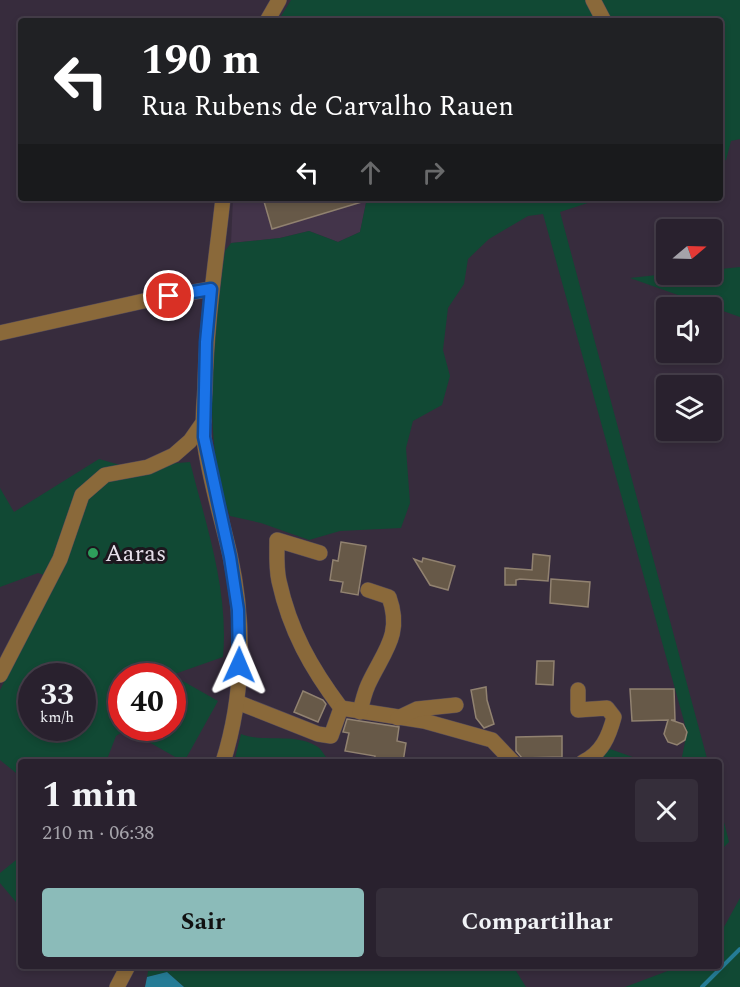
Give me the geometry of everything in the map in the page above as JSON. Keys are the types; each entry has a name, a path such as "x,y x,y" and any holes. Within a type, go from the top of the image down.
{"street":[{"path":"269,18 279,0"},
{"path":"593,0 602,18"},
{"path":"223,201 206,342 204,437 230,557 238,610 240,647 237,702 231,738 224,759"},
{"path":"0,333 148,300 211,289"},
{"path":"0,675 60,559 82,495 105,475 148,467 174,455 189,441 204,421"},
{"path":"320,553 277,540 278,580 296,636 312,669 341,708 424,721 492,740 510,759"},
{"path":"360,712 367,687 394,636 395,612 389,597 368,590"},
{"path":"578,690 578,710 607,708 614,717 608,738 588,759"},
{"path":"237,702 318,734 332,736 341,708"},
{"path":"398,718 417,709 456,705"},
{"path":"117,987 126,969"}],"shaded area":[{"path":"233,201 366,201 360,232 338,242 309,231 280,238 231,243"}],"green space":[{"path":"291,0 740,0 740,139 731,141 726,160 723,161 723,18 280,18"},
{"path":"366,201 594,201 560,212 707,759 682,759 687,732 543,214 528,216 489,239 468,259 464,284 448,308 443,350 450,376 442,405 413,421 406,448 410,503 401,528 340,531 309,540 261,523 230,516 215,453 212,419 214,350 225,251 231,243 280,238 309,231 338,242 360,232"},
{"path":"740,267 740,317 722,311 722,297 684,297 630,278 656,275 656,285 722,285 722,269"},
{"path":"99,459 127,467 190,462 215,558 223,607 223,657 186,670 186,663 108,663 108,741 114,741 107,759 18,759 18,775 0,760 0,690 56,579 38,573 0,587 0,488 14,512"},
{"path":"186,683 218,701 186,759 179,759 147,741 186,741"},
{"path":"241,734 250,737 300,740 320,748 328,759 235,759"},
{"path":"610,749 638,759 599,759"},
{"path":"722,814 729,842 722,849"},
{"path":"18,858 18,904 0,883 0,873"},
{"path":"740,898 740,987 625,987 673,969 722,969 722,931"},
{"path":"148,969 515,969 526,987 184,987 167,972 147,977"}],"water":[{"path":"167,972 184,987 145,987 147,977"}],"building":[{"path":"264,201 365,201 272,229"},
{"path":"341,542 366,546 358,595 341,592 343,582 330,580 333,560 338,561"},
{"path":"533,554 550,556 548,581 520,579 516,580 516,585 505,585 505,568 532,570"},
{"path":"423,558 455,566 448,590 430,585 414,559 422,562"},
{"path":"551,579 590,582 588,607 550,603"},
{"path":"537,661 554,661 553,685 536,684"},
{"path":"486,687 494,724 484,728 476,718 471,690"},
{"path":"630,689 674,689 675,720 671,720 683,724 687,732 685,740 677,745 668,742 664,734 668,720 632,721"},
{"path":"303,691 323,700 326,704 318,722 294,712"},
{"path":"347,719 399,727 397,741 406,743 403,759 374,759 375,756 345,751 349,733 343,732"},
{"path":"562,736 562,757 522,758 516,751 516,737"}],"waterway":[{"path":"722,967 740,949"},
{"path":"702,987 720,969"}],"place":[{"name":"Aaras","path":"93,553"}],"route":[{"path":"169,296 211,289 206,342 204,437 230,557 238,610 239,665"}]}
